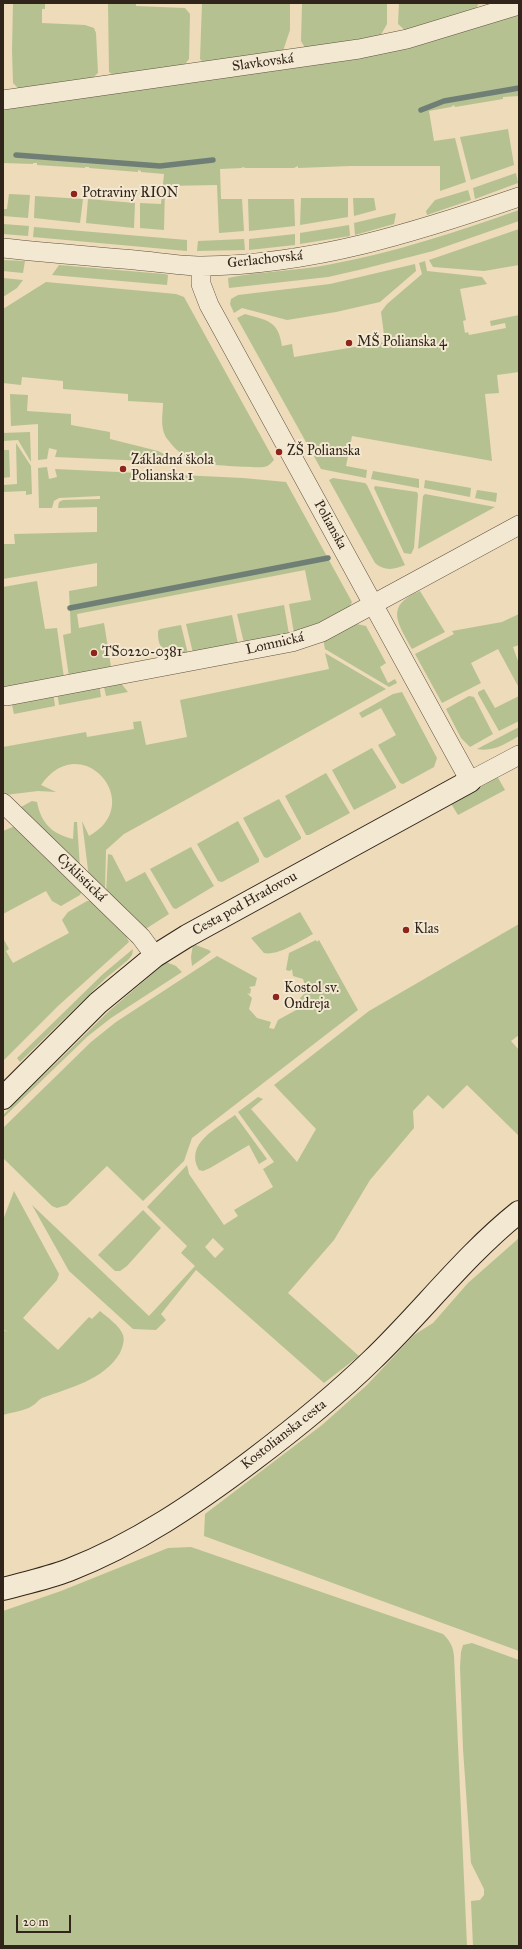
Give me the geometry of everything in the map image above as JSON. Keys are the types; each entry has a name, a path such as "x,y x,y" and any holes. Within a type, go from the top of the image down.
{"street":[{"name":"Slavkovská","path":"3,100 359,49 407,39 519,5"},
{"name":"Gerlachovská","path":"3,248 201,266 248,263 328,253 419,230 519,197"},
{"name":"Polianska","path":"201,266 201,284 209,305 470,781"},
{"name":"Lomnická","path":"7,696 292,642 322,632 519,525"},
{"name":"Cesta pod Hradovou","path":"3,1098 98,1003 155,956 194,932 519,755"},
{"name":"Cyklistická","path":"3,803 141,937 155,956"},
{"name":"Kostolianska cesta","path":"3,1589 69,1570 129,1542 172,1518 214,1489 324,1403 372,1360 448,1280 519,1212"}],"green space":[{"path":"13,3 45,3 45,9 42,9 42,23 85,25 94,28 96,33 98,73 88,82 22,92 13,83"},
{"path":"108,3 136,3 136,6 185,8 190,14 189,59 181,69 118,78 109,72"},
{"path":"202,3 290,3 290,30 282,54 206,65 200,59"},
{"path":"302,3 387,3 387,24 378,40 307,51 301,41"},
{"path":"399,3 479,3 473,14 408,33 398,24"},
{"path":"519,12 519,96 503,97 503,99 455,107 454,105 451,107 429,111 434,141 455,138 466,182 440,191 440,166 350,166 298,168 298,166 294,168 242,167 220,169 221,199 242,199 244,231 219,233 217,185 165,186 164,230 140,228 140,203 161,204 164,174 141,172 138,170 138,172 89,167 37,165 37,163 3,163 3,107"},
{"path":"508,129 514,165 471,180 460,137"},
{"path":"516,173 518,183 475,199 473,188"},
{"path":"468,190 471,200 427,215 426,211 435,200"},
{"path":"9,194 30,195 28,218 3,216 3,209 7,209"},
{"path":"35,196 83,199 80,223 34,218"},
{"path":"301,198 348,198 348,217 300,225"},
{"path":"353,198 374,198 376,210 354,216"},
{"path":"88,199 135,203 134,228 86,223"},
{"path":"248,199 294,199 295,226 249,231"},
{"path":"519,210 519,221 433,251 328,277 229,288 228,278 256,273 315,267 352,260 448,234"},
{"path":"396,213 394,224 355,235 354,223"},
{"path":"3,224 29,226 28,236 3,234"},
{"path":"349,225 350,236 300,244 300,233"},
{"path":"34,227 187,240 187,251 33,237"},
{"path":"519,229 519,265 484,271 433,267 429,260"},
{"path":"295,234 295,245 249,250 249,239"},
{"path":"244,239 245,250 197,251 198,241"},
{"path":"3,260 25,261 23,273 3,271"},
{"path":"425,261 427,271 482,277 487,284 460,289 466,320 463,321 465,333 468,332 469,335 506,328 505,323 491,326 490,321 519,315 519,372 497,375 499,393 485,394 492,461 352,436 346,466 367,470 366,478 321,469 237,318 245,314 271,323 278,331 282,346 292,344 294,357 385,342 381,312 387,304 422,274 419,263"},
{"path":"415,264 416,271 380,302 336,312 287,320 242,308 234,313 230,304 231,299 238,295 330,284"},
{"path":"59,265 164,274 168,275 167,285 52,275"},
{"path":"3,278 23,280 17,288 3,297"},
{"path":"46,282 176,294 184,297 274,460 267,466 259,467 209,464 192,460 178,451 166,437 162,423 163,403 128,401 128,394 63,389 63,381 22,377 21,385 3,383 3,309"},
{"path":"10,394 28,395 27,411 71,414 71,425 110,432 110,439 158,451 171,460 170,462 55,457 57,450 49,448 47,459 38,460 38,424 11,426"},
{"path":"30,432 31,462 18,440 3,441 3,433"},
{"path":"16,443 31,466 32,494 26,495 26,491 3,492 3,485 17,484"},
{"path":"3,450 9,450 10,477 3,478"},
{"path":"47,467 49,479 57,477 55,469 243,478 286,482 352,602 343,613 335,618 294,633 289,604 311,600 305,570 77,614 79,628 104,623 111,667 69,677 63,635 71,633 69,591 97,586 97,563 3,579 3,544 15,544 14,534 97,532 97,507 58,508 59,502 63,500 100,499 100,496 59,498 54,501 52,508 39,508 38,468"},
{"path":"373,471 419,479 419,488 371,479"},
{"path":"333,478 365,483 367,485 405,565 389,569 378,566 375,563 329,480"},
{"path":"425,480 471,488 470,497 424,488"},
{"path":"375,486 417,492 414,548 411,554 404,553 374,488"},
{"path":"477,490 497,493 496,502 475,498"},
{"path":"425,494 495,507 418,549 423,496"},
{"path":"37,581 45,629 57,628 64,678 3,691 3,587"},
{"path":"420,591 445,632 412,649 402,631 397,616 398,609 402,603"},
{"path":"284,605 289,634 244,643 237,614"},
{"path":"519,614 519,645 513,647 519,664 519,688 498,649 471,663 481,683 442,703 415,654 454,634 452,631 502,622"},
{"path":"232,615 238,644 193,653 186,624"},
{"path":"356,624 366,626 386,663 380,667 388,683 395,679 397,683 389,687 325,649 323,639"},
{"path":"181,625 188,654 167,650 161,646 159,642 158,631 160,629"},
{"path":"325,653 386,689 124,834 106,850 105,893 89,878 82,821 89,836 106,822 112,806 110,791 102,777 89,767 74,764 57,769 41,785 56,792 38,791 5,795 3,793 3,747 86,732 87,737 134,729 133,722 141,721 146,745 187,737 180,700 329,669"},
{"path":"103,682 120,682 128,692 106,696"},
{"path":"99,683 101,697 59,705 57,691"},
{"path":"484,689 495,708 519,696 519,721 499,731 478,694 478,692"},
{"path":"53,692 55,706 14,714 11,701"},
{"path":"402,692 437,758 434,767 403,784 400,783 378,745 396,735 381,708 362,718 359,713 393,694"},
{"path":"469,696 474,697 493,734 470,747 461,738 446,709"},
{"path":"519,727 519,736 509,742 499,747 483,750 477,749"},
{"path":"372,748 396,788 354,810 332,770"},
{"path":"326,773 350,813 309,835 306,835 285,796"},
{"path":"497,776 505,790 458,815 450,802"},
{"path":"279,799 301,839 267,858 264,857 243,818"},
{"path":"32,801 37,802 41,816 45,822 53,831 59,834 73,839 74,822 77,822 80,868 19,808"},
{"path":"238,821 259,859 259,862 222,882 218,881 197,844"},
{"path":"15,826 82,891 80,895 61,906 52,901 46,891 3,914 3,831"},
{"path":"191,847 214,886 176,909 173,908 150,869"},
{"path":"108,854 112,855 126,882 145,872 169,914 144,930 106,894"},
{"path":"87,901 91,901 124,932 129,942 58,1006 3,1061 3,938 9,949 6,951 13,963 69,933 62,920 68,912"},
{"path":"300,912 313,934 295,944 276,952 264,953 251,938"},
{"path":"519,924 519,1035 511,1041 519,1050 519,1136 467,1085 443,1109 428,1095 413,1111 414,1128 370,1180 334,1240 288,1293 359,1356 324,1383 196,1270 161,1314 166,1320 156,1330 133,1329 69,1271 32,1205 149,1316 195,1266 181,1253 187,1246 147,1207 187,1165 189,1174 224,1225 238,1216 234,1210 273,1187 263,1169 274,1162 238,1112 258,1097 263,1099 251,1109 297,1162 316,1129 274,1085 369,1011","holes":["213,1238 224,1249 215,1258 205,1247"]},
{"path":"316,940 317,942 319,940 358,1010 192,1138 184,1161 143,1201 107,1166 67,1205 57,1208 52,1206 3,1158 3,1128 91,1042 116,1022 217,956 257,978 255,986 249,987 251,989 250,994 247,993 252,998 249,1009 257,1018 271,1022 269,1028 274,1029 278,1020 298,1009 301,1010 299,1008 300,1004 303,1003 301,1002 300,998 307,991 303,979 293,976 292,969 290,971 286,970 289,953"},
{"path":"193,944 211,952 192,966 191,957"},
{"path":"133,949 132,955 128,960 106,978 20,1062 17,1058 103,974"},
{"path":"166,962 176,966 182,972 111,1018 88,1036 3,1118 3,1115 108,1012"},
{"path":"235,1115 267,1159 259,1164 249,1145 210,1168 203,1171 199,1170 196,1161 196,1152 199,1145 212,1131"},
{"path":"14,1191 59,1274 57,1280 23,1318 58,1350 89,1317 92,1319 100,1311 119,1328 124,1340 120,1353 105,1370 85,1382 42,1398 26,1409 3,1415 3,1330 8,1332 3,1329 3,1220"},
{"path":"143,1210 161,1228 127,1266 120,1271 115,1271 98,1255"},
{"path":"519,1238 519,1651 204,1536 205,1514 322,1425 367,1385 414,1335 433,1323 468,1283"},
{"path":"191,1547 443,1634 449,1641 453,1649 454,1656 467,1946 3,1946 3,1611 61,1591 168,1548"},
{"path":"472,1643 519,1660 519,1946 473,1946 471,1901 480,1900 484,1895 484,1889 471,1863 463,1749 460,1667 463,1645"}],"waterway":[{"path":"421,110 444,101 519,88"},
{"path":"16,155 160,166 213,160"},
{"path":"70,608 328,558"}],"place":[{"name":"Potraviny RION","path":"74,194"},
{"name":"MŠ Polianska 4","path":"349,343"},
{"name":"ZŠ Polianska","path":"279,452"},
{"name":"Základná škola Polianska 1","path":"123,469"},
{"name":"TS0220-0381","path":"94,653"},
{"name":"Klas","path":"406,930"},
{"name":"Kostol sv. Ondreja","path":"276,997"}]}
